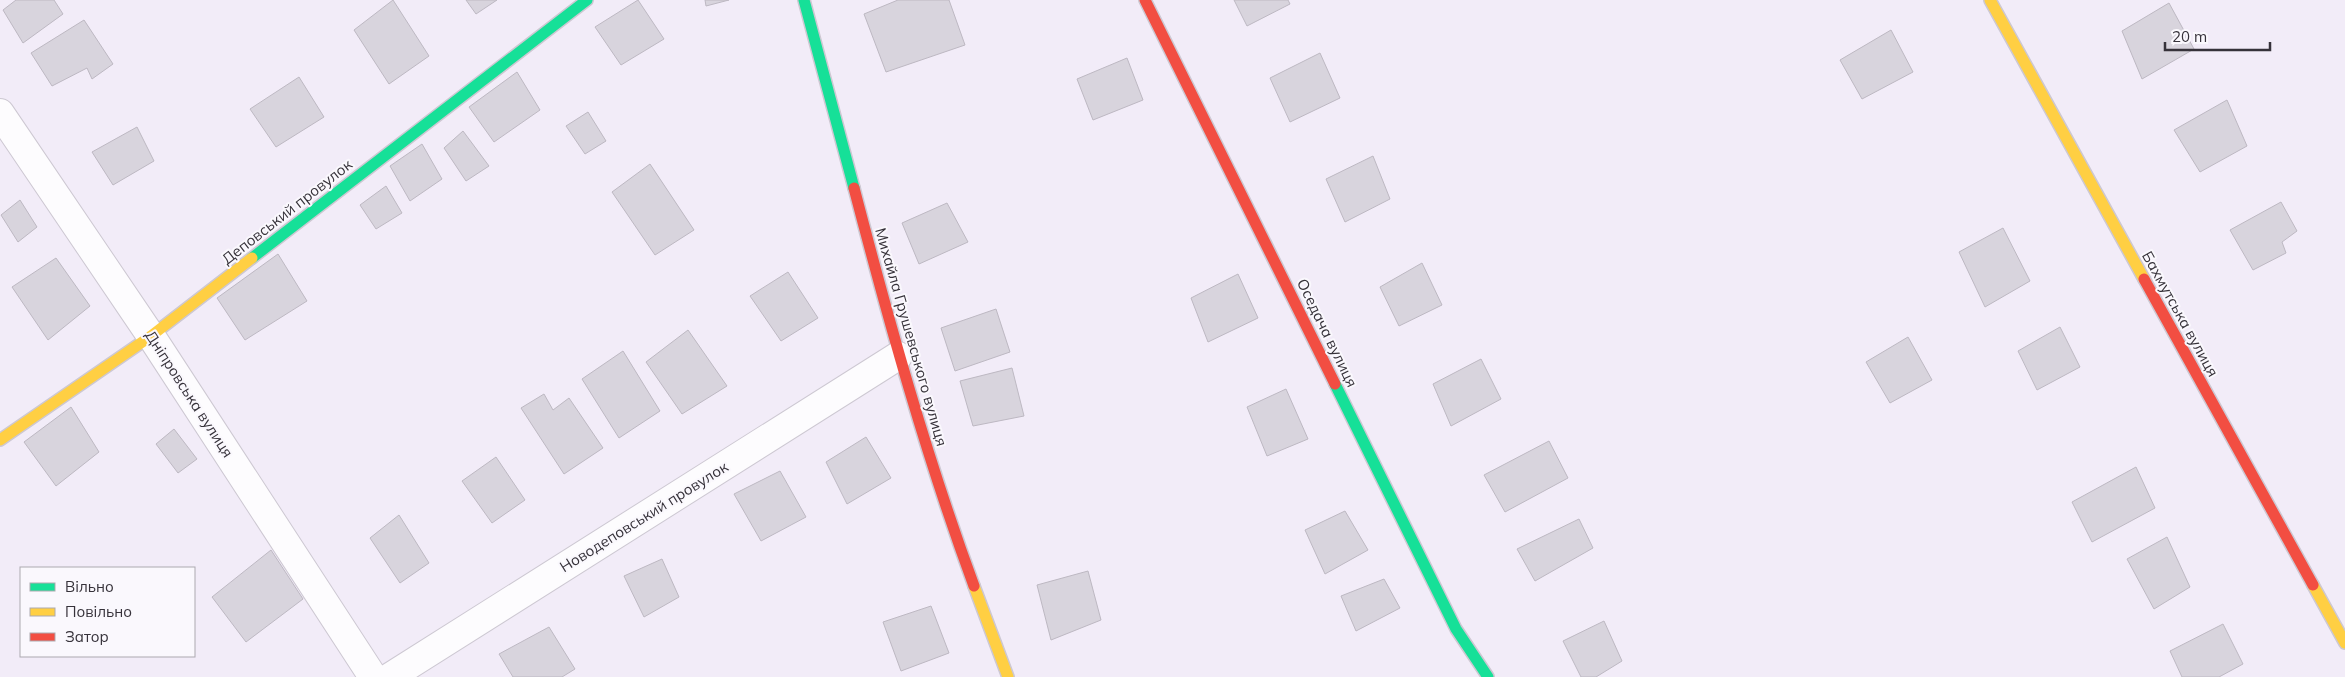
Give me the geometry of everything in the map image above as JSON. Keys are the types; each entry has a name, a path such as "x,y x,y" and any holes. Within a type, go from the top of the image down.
{"street":[{"name":"Деповський провулок","path":"0,440 151,336 587,0"},
{"name":"Михайла Грушевського вулиця","path":"804,0 898,356 958,543 1008,677"},
{"name":"Оседача вулиця","path":"1145,0 1452,620 1488,677"},
{"name":"Бахмутська вулиця","path":"1990,0 2345,643"},
{"name":"Дніпровська вулиця","path":"0,113 151,336 373,677"},
{"name":"Новодеповський провулок","path":"390,677 898,356"}],"building":[{"path":"16,0 54,0 63,14 23,43 3,10"},
{"path":"393,0 429,56 389,84 354,30"},
{"path":"466,0 497,0 476,14"},
{"path":"638,0 664,39 621,65 595,27"},
{"path":"705,0 729,0 706,6"},
{"path":"898,0 949,0 965,45 886,72 864,14"},
{"path":"1234,0 1288,0 1290,4 1247,26"},
{"path":"2169,3 2194,49 2142,79 2122,31"},
{"path":"84,20 113,64 92,79 87,68 52,86 31,53"},
{"path":"1891,30 1913,72 1862,99 1840,60"},
{"path":"1320,53 1340,98 1290,122 1270,78"},
{"path":"1127,58 1143,100 1093,120 1077,79"},
{"path":"517,72 540,110 494,142 469,107"},
{"path":"299,77 324,117 276,147 250,109"},
{"path":"2227,100 2247,146 2200,172 2174,130"},
{"path":"588,112 606,141 585,154 566,126"},
{"path":"137,127 154,161 113,185 92,152"},
{"path":"463,131 489,166 466,181 444,148"},
{"path":"422,144 442,179 410,201 390,166"},
{"path":"1373,156 1390,199 1345,222 1326,179"},
{"path":"650,164 694,230 655,255 612,192"},
{"path":"386,186 402,213 376,229 360,205"},
{"path":"20,200 37,227 18,242 1,215"},
{"path":"2281,202 2297,231 2282,242 2286,253 2253,270 2230,230"},
{"path":"947,203 968,242 919,264 902,223"},
{"path":"2003,228 2030,281 1985,307 1959,252"},
{"path":"278,254 307,301 245,340 217,298"},
{"path":"56,258 90,306 48,340 12,287"},
{"path":"1422,263 1442,305 1399,326 1380,287"},
{"path":"788,272 818,318 781,341 750,296"},
{"path":"1238,274 1258,318 1208,342 1191,298"},
{"path":"996,309 1010,352 955,371 941,328"},
{"path":"2060,327 2080,367 2037,390 2018,351"},
{"path":"688,330 727,386 682,414 646,362"},
{"path":"1908,337 1932,380 1890,403 1866,362"},
{"path":"623,351 660,411 619,438 582,379"},
{"path":"1481,359 1501,399 1451,426 1433,384"},
{"path":"1012,368 1024,416 973,426 960,381"},
{"path":"1286,389 1308,439 1267,456 1247,407"},
{"path":"544,394 553,410 569,398 603,448 564,474 521,408"},
{"path":"71,407 99,452 56,486 24,442"},
{"path":"174,429 197,459 178,473 156,444"},
{"path":"866,437 891,478 847,504 826,462"},
{"path":"1549,441 1568,478 1505,512 1484,475"},
{"path":"496,457 525,500 492,523 462,481"},
{"path":"2136,467 2155,508 2092,542 2072,502"},
{"path":"780,471 806,517 761,541 734,494"},
{"path":"1345,511 1368,550 1325,574 1305,530"},
{"path":"399,515 429,563 400,583 370,538"},
{"path":"1579,519 1593,548 1535,581 1517,549"},
{"path":"2167,537 2190,587 2154,609 2127,559"},
{"path":"271,550 303,599 246,642 212,597"},
{"path":"662,559 679,597 644,617 624,576"},
{"path":"1088,571 1101,620 1051,640 1037,585"},
{"path":"1384,579 1400,608 1356,631 1341,596"},
{"path":"931,606 949,653 901,671 883,622"},
{"path":"1604,621 1622,661 1596,677 1581,677 1563,641"},
{"path":"2223,624 2243,664 2219,677 2182,677 2170,651"},
{"path":"549,627 575,669 562,677 513,677 499,654"}],"traffic: fast":[{"path":"252,258 587,0"},
{"path":"804,0 854,188"},
{"path":"1335,384 1456,629 1488,677"}],"traffic: slow":[{"path":"1990,0 2144,279"},
{"path":"0,440 151,336 252,258"},
{"path":"2313,585 2345,643"},
{"path":"974,586 1008,677"}],"traffic: jam":[{"path":"1145,0 1335,384"},
{"path":"854,188 924,438 974,586"},
{"path":"2144,279 2313,585"}]}
